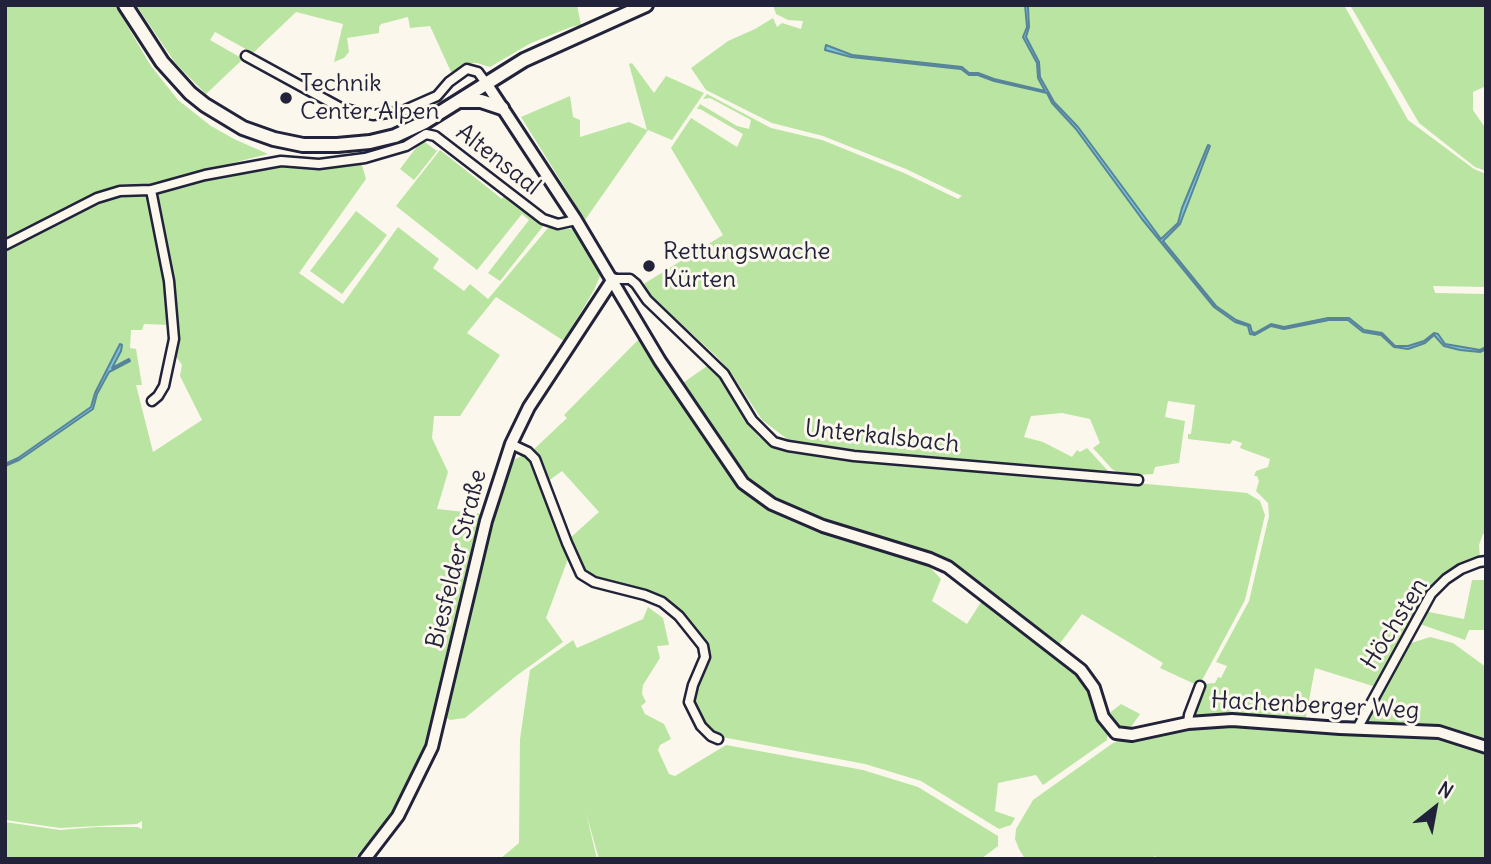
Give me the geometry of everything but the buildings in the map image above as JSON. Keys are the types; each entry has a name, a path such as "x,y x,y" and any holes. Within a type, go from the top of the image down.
{"main road":[{"path":"125,5 162,62 190,93 243,128 303,145 370,142 395,136 547,49 646,5"},
{"path":"458,101 481,102 502,108"}],"street":[{"path":"246,56 341,108 373,115 403,111 437,96 449,82 467,69 478,72 486,83"},
{"name":"Hachenberger Weg","path":"486,83 576,219 660,361 743,483 757,495 823,526 948,567 1081,670 1094,688 1103,717 1116,733 1132,735 1188,723 1232,720 1438,732 1486,747"},
{"name":"Altensaal","path":"5,245 97,198 120,191 151,190 205,175 281,161 319,164 365,158 406,146 426,134 432,134 543,219 558,225 576,219"},
{"path":"151,190 169,281 174,339 164,386 152,401"},
{"name":"Biesfelder Straße","path":"365,859 398,816 432,747 486,520 511,444 535,398 613,279"},
{"name":"Unterkalsbach","path":"613,279 630,279 636,284 647,300 724,374 752,419 774,442 854,456 1138,480"},
{"path":"511,444 534,459 566,543 581,574 594,582 645,595 662,603 679,617 703,646 705,657 689,702 701,726 718,739"},
{"name":"Höchsten","path":"1357,729 1434,589 1461,569 1486,561"},
{"path":"1188,723 1200,686"}],"green space":[{"path":"5,5 115,5 151,66 178,100 211,126 268,154 201,171 158,186 116,190 5,242"},
{"path":"136,5 577,5 581,25 531,43 490,67 469,63 452,74 430,26 410,28 408,17 381,24 379,33 347,38 349,52 344,58 334,62 343,24 296,12 253,53 215,32 210,40 243,59 206,94 176,64"},
{"path":"773,5 1025,5 1027,27 1023,37 1037,63 1038,78 1046,91 969,73 962,67 852,55 826,45 825,49 851,57 962,69 969,75 1047,93 1052,103 1076,129 1143,219 1214,307 1235,322 1248,326 1251,334 1255,335 1271,326 1284,329 1329,320 1348,320 1363,332 1381,335 1395,348 1408,349 1425,343 1434,335 1444,346 1480,352 1486,349 1486,535 1483,534 1479,545 1480,559 1443,578 1439,577 1440,580 1426,594 1376,687 1315,668 1305,722 1193,718 1190,715 1204,684 1215,683 1218,677 1221,678 1227,666 1216,662 1249,601 1269,516 1268,503 1256,491 1259,481 1257,476 1254,476 1256,471 1268,467 1270,459 1240,448 1242,443 1233,440 1230,444 1188,439 1195,405 1168,401 1165,417 1185,421 1179,463 1155,467 1153,474 1123,476 1112,469 1093,448 1100,443 1090,419 1062,413 1031,416 1024,437 1043,442 1072,457 1077,450 1080,452 1087,448 1108,471 1107,475 802,444 790,441 762,420 731,373 716,356 650,295 642,285 723,235 671,148 691,118 737,147 743,134 697,109 700,104 737,126 749,129 751,120 710,98 703,99 707,94 771,128 822,140 904,173 958,199 962,196 906,169 823,136 772,123 706,90 691,68 728,41 773,18 777,27 782,23 801,29 803,21 788,20 776,14"},
{"path":"1027,5 1344,5 1408,120 1474,169 1486,174 1486,287 1433,286 1435,293 1486,294 1486,347 1480,350 1445,344 1438,334 1434,333 1424,341 1408,346 1395,346 1382,333 1364,330 1348,318 1328,318 1283,327 1271,324 1255,333 1249,325 1236,320 1216,306 1163,241 1180,224 1209,145 1178,223 1161,239 1078,127 1054,102 1040,77 1039,62 1026,37 1029,27"},
{"path":"1350,5 1486,5 1486,86 1473,92 1473,110 1486,129 1486,171 1475,167 1419,123"},
{"path":"632,63 654,93 666,76 704,93 672,140 648,130 585,220 521,117 570,96 573,117 580,120 580,137 629,122 647,130 629,64"},
{"path":"422,140 437,151 414,180 400,169"},
{"path":"440,150 502,199 505,193 544,225 500,281 488,273 529,220 522,214 477,270 396,206"},
{"path":"361,162 366,179 299,273 343,304 398,227 439,259 433,268 464,291 470,284 488,299 548,228 576,229 600,267 600,276 594,290 564,341 496,297 467,333 500,355 460,416 434,416 432,438 448,472 437,509 483,514 449,659 421,760 388,819 354,859 5,859 5,822 60,830 97,827 142,829 142,821 137,824 60,828 5,820 5,466 19,460 93,409 97,394 109,372 129,359 111,369 121,351 120,345 95,393 92,407 18,458 5,464 5,247 102,199 117,195 129,197 148,194 171,325 144,324 142,330 131,330 130,348 136,349 142,385 136,385 153,452 202,420 180,376 182,365 173,352 177,331 175,308 156,195 272,165 329,166"},
{"path":"356,211 387,235 342,294 310,271"},
{"path":"641,337 742,488 774,511 869,546 926,563 941,579 932,601 967,624 983,599 1082,677 1090,690 1098,719 1108,732 1107,740 1043,785 1036,775 998,783 995,811 1015,818 1011,825 999,829 921,781 865,764 722,737 710,729 694,703 694,689 705,644 666,598 588,576 581,568 569,539 599,512 562,471 547,482 540,456 531,452 567,418 564,415"},
{"path":"710,364 759,437 790,453 1238,492 1247,493 1260,501 1265,515 1245,600 1199,686 1160,668 1163,663 1082,614 1058,646 949,563 778,502 758,490 742,474 680,385"},
{"path":"524,455 531,462 569,556 546,618 563,642 465,718 450,720 444,716 484,547 510,469 515,459"},
{"path":"1472,580 1486,580 1486,630 1469,630 1465,640 1418,622 1424,611 1464,619"},
{"path":"648,607 663,618 669,645 657,646 660,658 643,685 642,694 646,702 641,706 645,714 664,724 671,739 660,745 658,750 669,774 675,776 726,745 863,770 918,787 998,836 998,846 981,859 599,859 586,813 597,859 500,859 519,843 520,739 530,670 573,640 577,648 643,619"},
{"path":"1430,637 1453,643 1486,667 1486,744 1368,726 1364,720 1405,645"},
{"path":"1121,704 1140,714 1129,730 1124,731 1111,723 1107,715"},
{"path":"1207,724 1443,737 1486,751 1486,859 1158,859 1154,855 1155,859 1025,859 1015,839 1016,829 1033,800 1113,743"}],"water":[{"path":"1025,5 1028,7 1029,27 1026,37 1039,62 1040,77 1054,102 1078,127 1161,239 1178,223 1208,145 1210,146 1180,224 1163,241 1216,306 1236,320 1250,325 1255,333 1271,324 1284,327 1328,318 1349,318 1364,330 1382,333 1395,346 1408,346 1424,341 1434,333 1438,334 1445,344 1486,349 1480,352 1444,346 1434,335 1425,343 1408,349 1394,347 1381,335 1363,332 1348,320 1329,320 1284,329 1271,326 1255,335 1250,334 1248,326 1235,322 1214,307 1142,219 1047,93 969,75 961,69 851,57 825,50 826,45 852,55 962,67 969,73 978,73 1045,91 1038,78 1037,63 1023,37 1027,27"},
{"path":"120,344 121,351 112,368 129,359 130,361 109,372 97,394 93,409 19,460 5,466 91,407 95,393"}],"place":[{"name":"Technik Center Alpen","path":"286,98"},
{"name":"Rettungswache Kürten","path":"649,266"}]}
